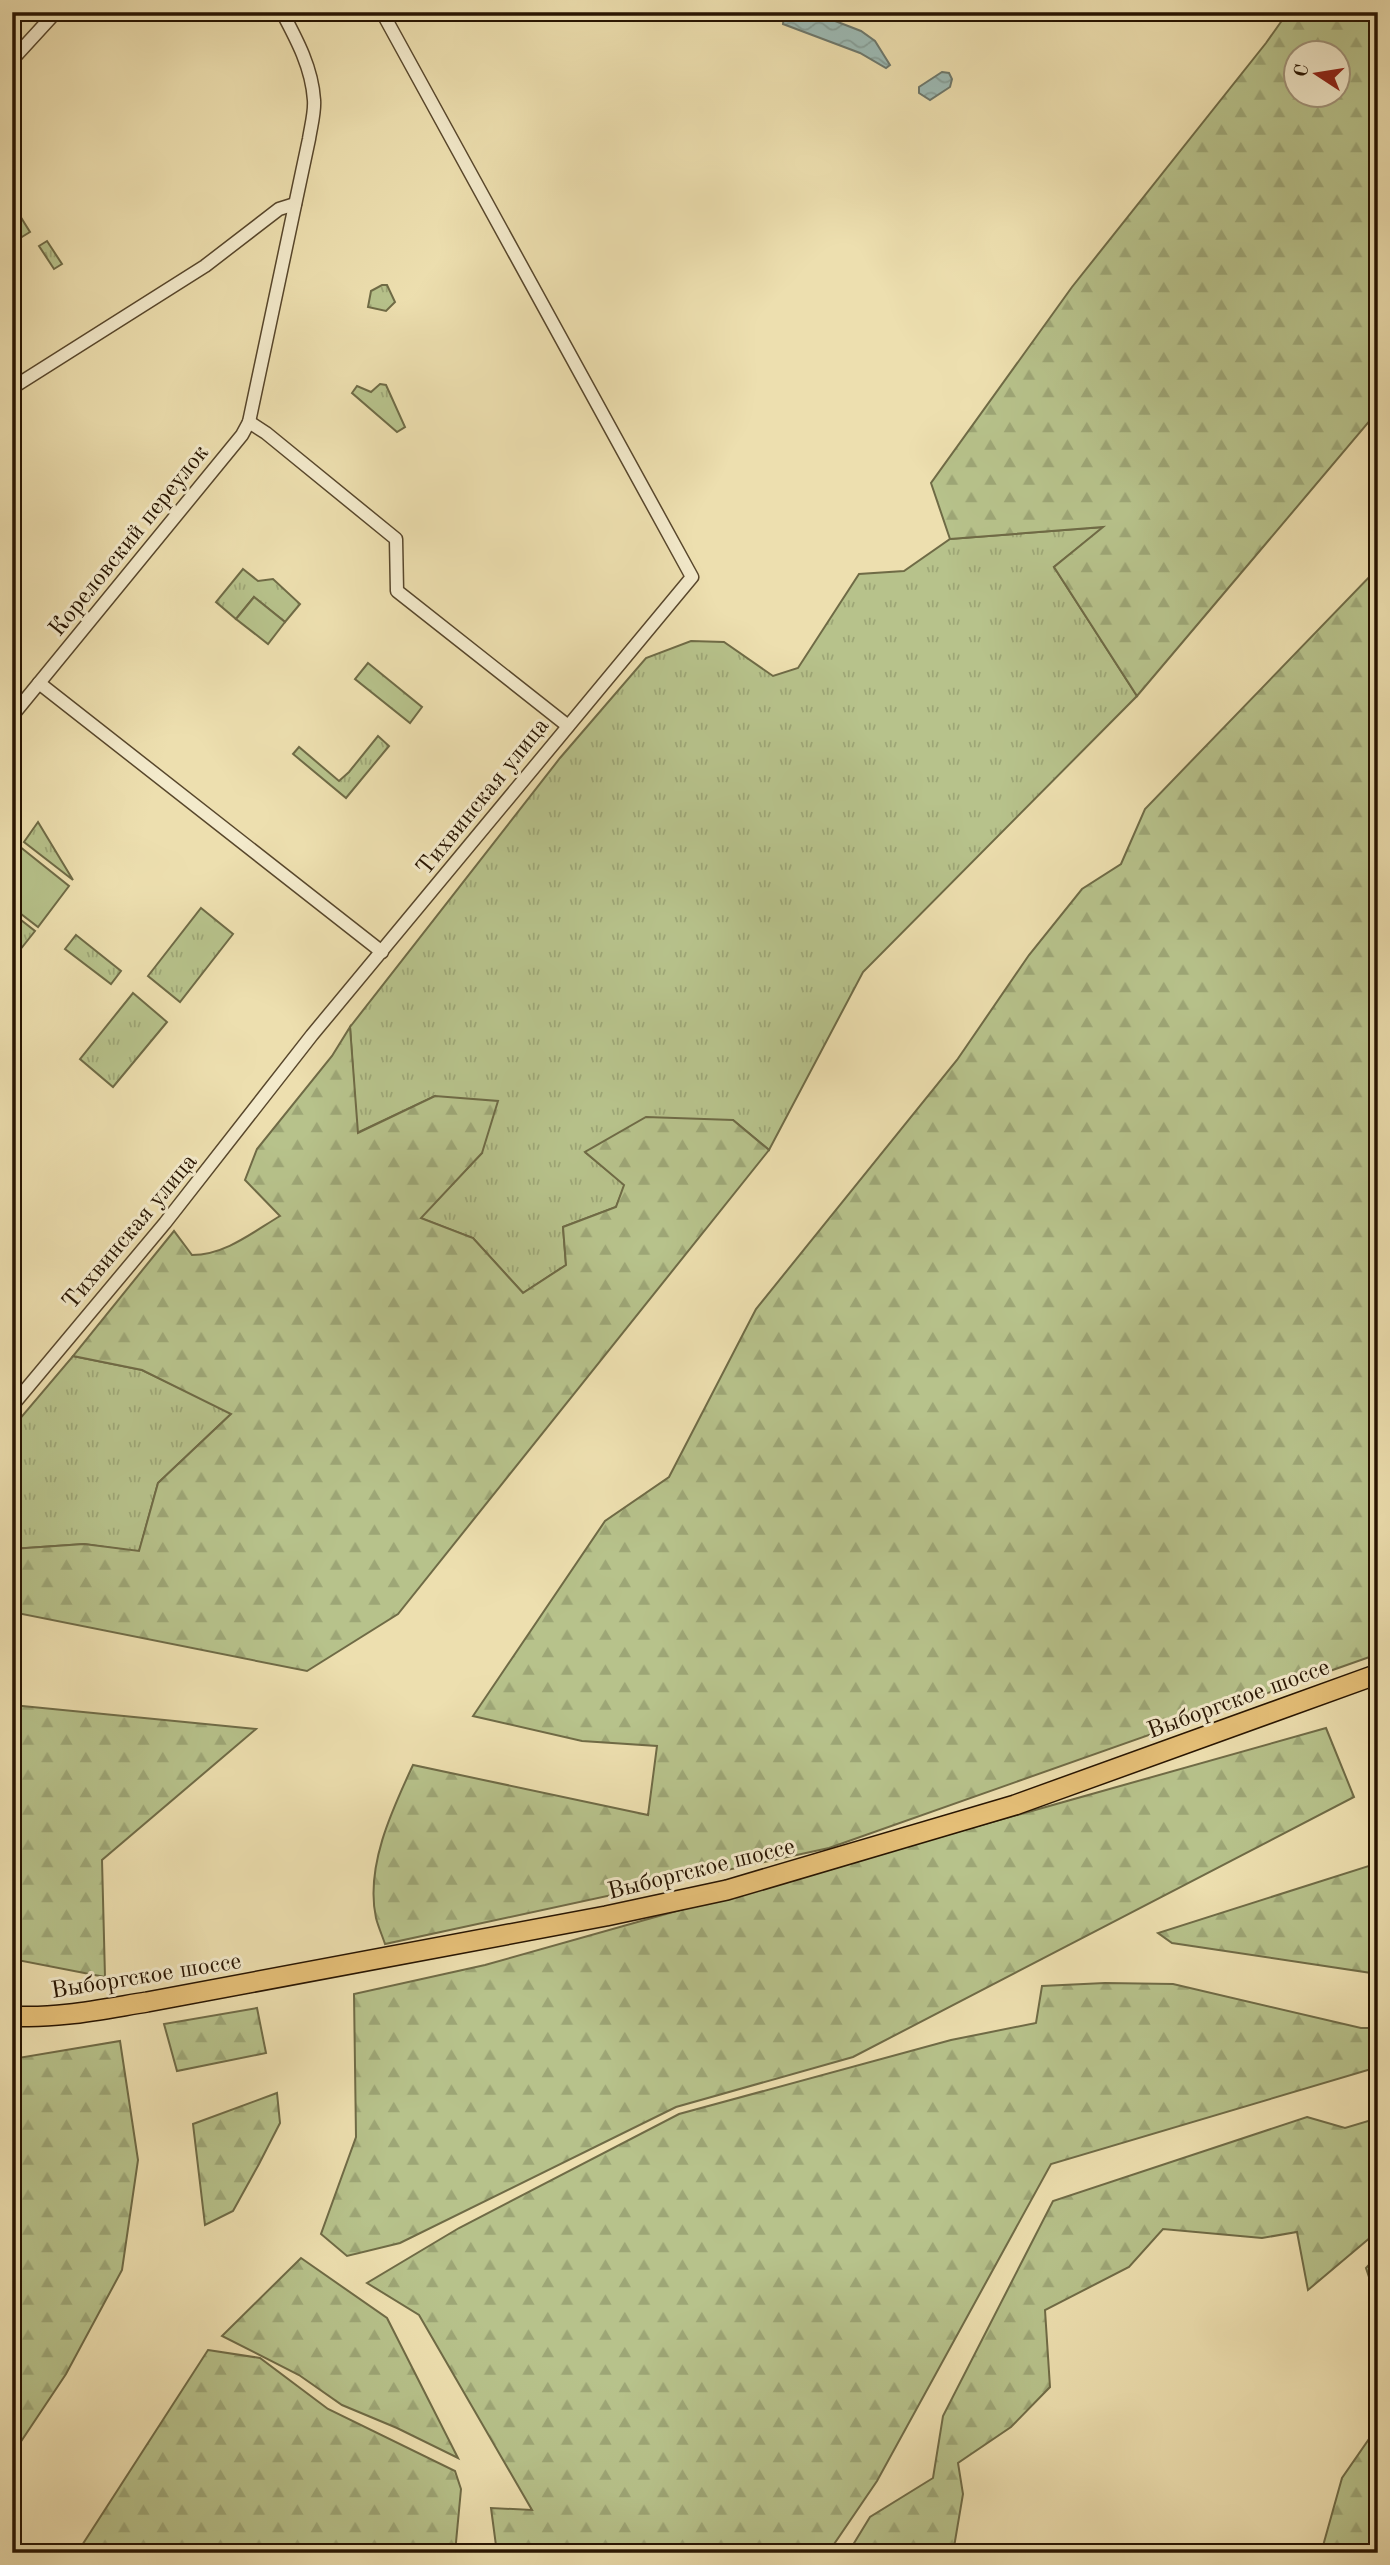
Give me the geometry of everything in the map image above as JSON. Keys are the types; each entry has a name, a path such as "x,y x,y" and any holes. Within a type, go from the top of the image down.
{"main road":[{"name":"Выборгское шоссе","path":"12,2016 83,2012 147,2003 727,1890 1015,1805 1378,1674"}],"street":[{"path":"12,60 56,12"},
{"path":"248,422 314,102 310,71 282,12"},
{"path":"382,12 692,577 568,726"},
{"path":"12,388 205,266 279,209 295,204"},
{"name":"Тихвинская улица","path":"12,1406 165,1223 312,1035 568,726 397,591 396,539 258,427 248,422"},
{"name":"Кореловский переулок","path":"12,716 242,435 248,422"},
{"path":"39,683 382,952"}],"green space":[{"path":"1288,12 1378,12 1378,411 1137,696 1054,567 1103,527 950,539 931,483 1072,287"},
{"path":"12,203 30,232 12,243"},
{"path":"47,241 62,264 54,269 39,246"},
{"path":"387,285 395,302 386,311 368,307 371,291"},
{"path":"380,384 386,385 405,427 397,432 352,393 357,386 371,392"},
{"path":"1104,527 1054,567 1137,696 863,972 769,1150 733,1120 586,1153 625,1185 616,1207 563,1227 566,1265 523,1293 473,1238 420,1218 482,1153 435,1096 357,1133 350,1027 560,758 646,658 691,641 724,642 773,676 798,668 859,574 904,571 950,539"},
{"path":"243,569 258,581 273,579 300,604 285,622 254,597 236,619 216,602"},
{"path":"1375,571 1378,573 1378,1654 829,1848 385,1944 376,1918 374,1899 377,1859 389,1820 413,1765 648,1815 657,1746 582,1741 473,1716 605,1521 669,1477 756,1309 957,1060 1029,955 1082,889 1121,864 1145,809"},
{"path":"254,597 285,622 268,644 236,619"},
{"path":"368,663 422,707 410,723 355,679"},
{"path":"378,736 389,746 346,798 293,754 299,747 339,781"},
{"path":"38,822 73,880 24,842"},
{"path":"19,846 69,886 38,927 12,907 12,855"},
{"path":"201,908 233,934 180,1002 148,976"},
{"path":"12,913 35,931 12,960"},
{"path":"76,935 121,971 111,984 65,949"},
{"path":"133,993 167,1022 113,1087 80,1059"},
{"path":"350,1027 358,1133 435,1096 498,1101 482,1153 421,1218 473,1238 523,1293 566,1265 563,1227 616,1207 624,1185 585,1152 646,1117 733,1120 769,1150 398,1614 307,1671 12,1612 12,1549 84,1544 139,1551 158,1483 231,1414 142,1370 73,1356 174,1231 192,1255 204,1254 238,1242 280,1216 245,1180 257,1149 332,1056"},
{"path":"73,1356 142,1370 232,1413 158,1483 139,1552 84,1544 12,1549 12,1428"},
{"path":"12,1705 256,1729 102,1860 105,1977 12,1959"},
{"path":"1326,1728 1354,1797 853,2057 676,2107 400,2243 347,2256 321,2234 356,2137 354,1994 485,1965"},
{"path":"1378,1863 1378,1974 1172,1943 1158,1933"},
{"path":"1173,1984 1361,2028 1378,2028 1378,2067 1051,2164 877,2481 828,2553 497,2553 491,2508 532,2510 419,2315 367,2283 459,2228 679,2114 951,2040 1036,2023 1042,1986"},
{"path":"257,2008 266,2053 177,2071 164,2024"},
{"path":"120,2041 138,2160 122,2270 66,2374 12,2455 12,2059"},
{"path":"277,2093 280,2123 259,2164 233,2211 205,2225 193,2124"},
{"path":"1307,2117 1345,2128 1378,2118 1378,2231 1308,2290 1297,2232 1262,2238 1163,2229 1129,2267 1045,2310 1050,2387 1011,2427 958,2463 963,2494 953,2553 848,2553 870,2517 933,2478 943,2416 1053,2201"},
{"path":"1378,2255 1378,2304 1366,2268"},
{"path":"301,2258 387,2318 458,2458 342,2405 299,2375 222,2336"},
{"path":"208,2350 260,2358 328,2409 455,2471 461,2489 455,2553 77,2553"},
{"path":"1378,2426 1378,2553 1321,2553 1342,2478"}],"water":[{"path":"790,12 812,12 861,31 875,41 890,65 886,68 860,53 783,24 784,15"},
{"path":"942,72 949,73 952,79 950,87 930,100 919,93 919,87"}]}
